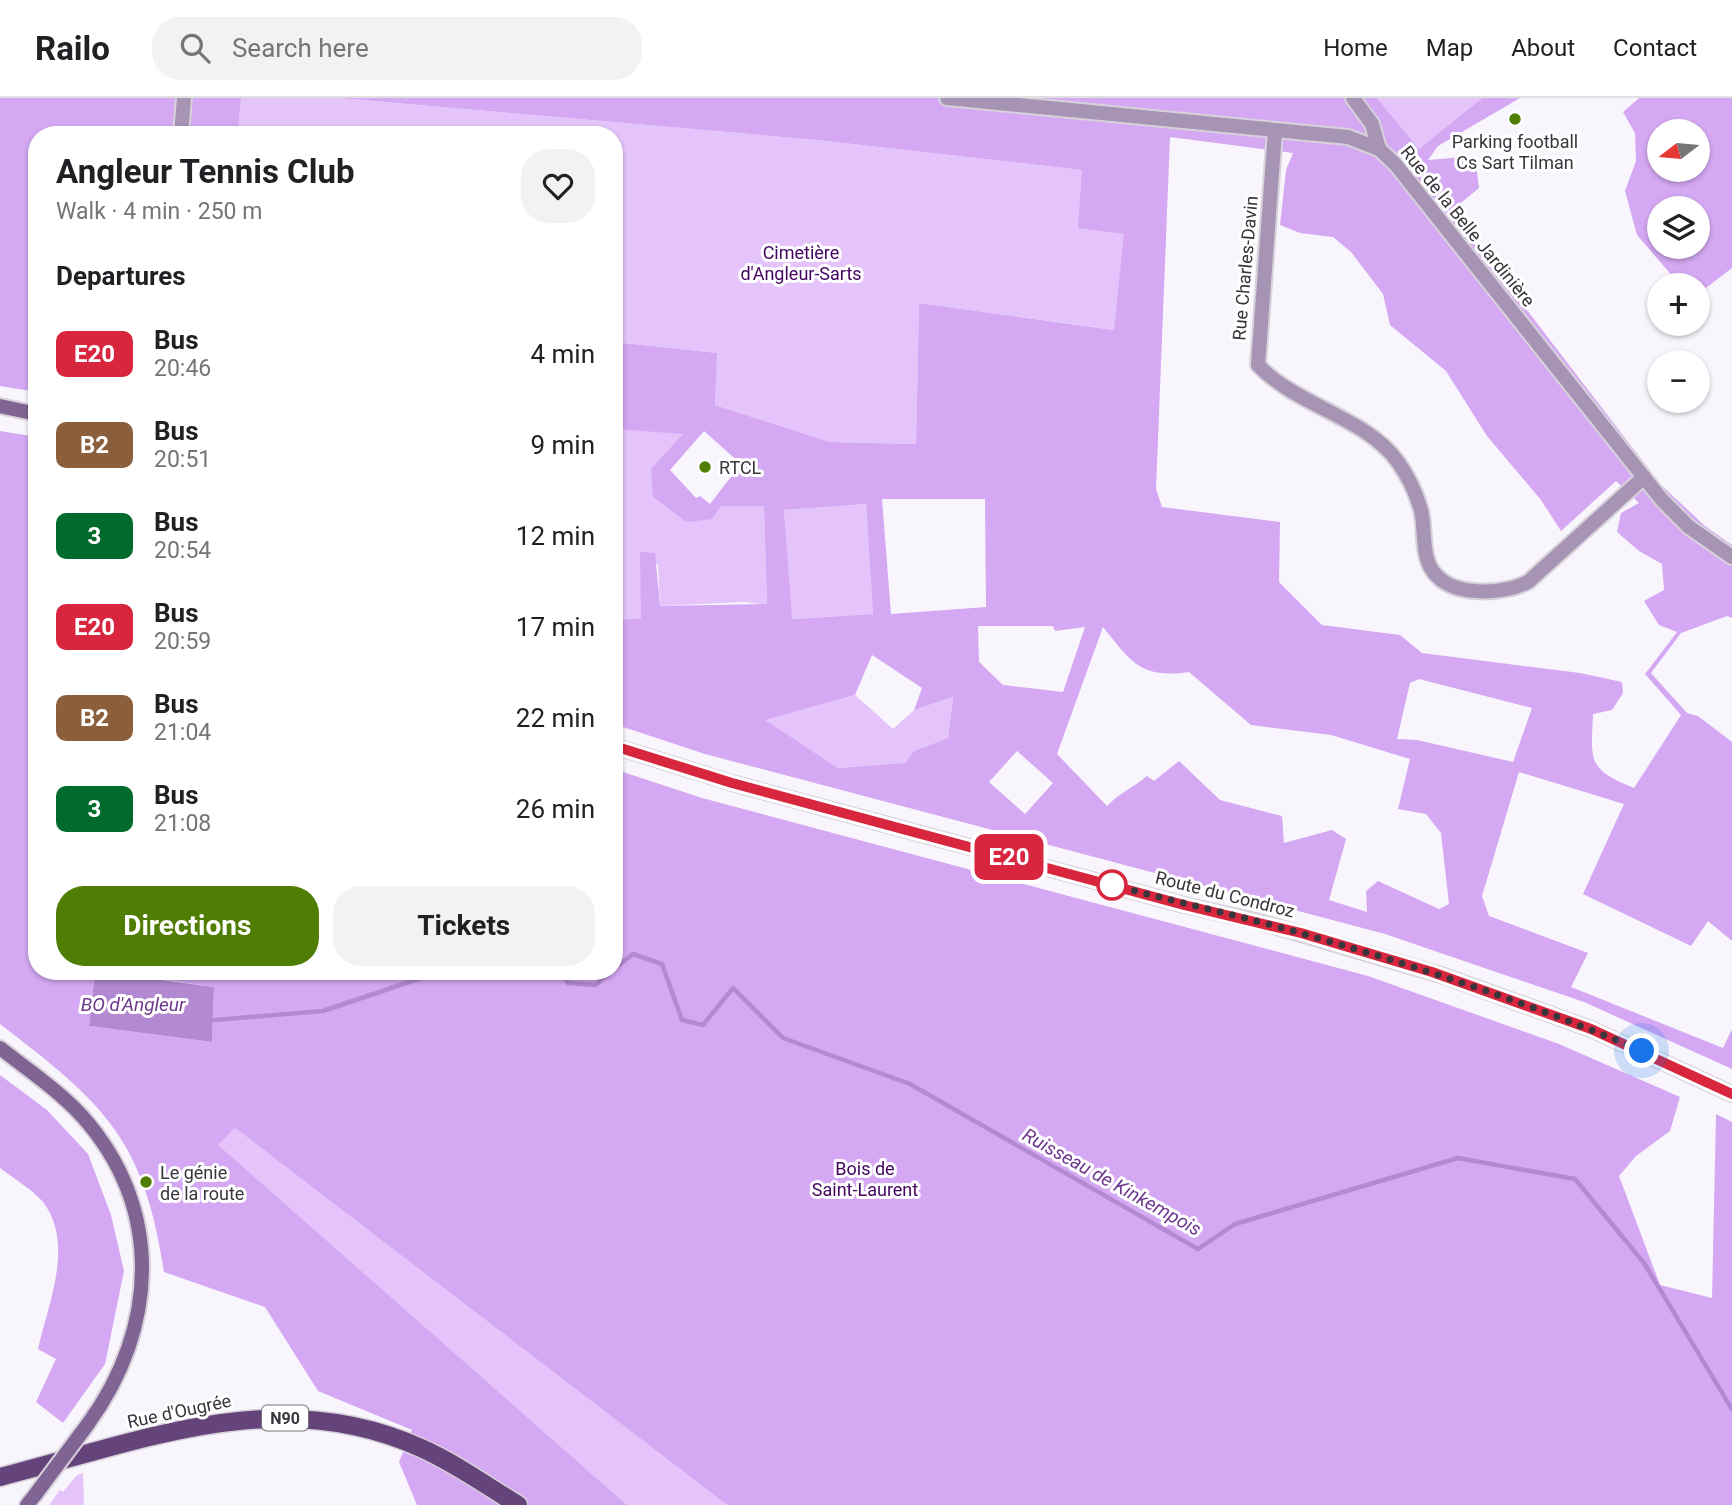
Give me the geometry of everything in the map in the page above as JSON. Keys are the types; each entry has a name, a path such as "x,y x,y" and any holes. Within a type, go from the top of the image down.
{"main road":[{"path":"3,410 28,413"},
{"name":"Route du Condroz","path":"623,749 708,776 1184,905 1287,929 1421,969 1591,1029 1732,1094"},
{"path":"0,1048 69,1103 108,1150 127,1191 141,1240 142,1288 134,1337 118,1376 88,1424 31,1500"},
{"name":"Rue d'Ougrée","path":"0,1477 180,1429 268,1417 315,1419 389,1435 423,1448 518,1505"}],"street":[{"path":"182,126 184,98"},
{"name":"Rue de la Belle Jardinière","path":"947,98 1348,137 1379,149 1396,166 1644,477 1689,527 1732,557"},
{"path":"1353,98 1372,124 1379,149"},
{"name":"Rue Charles-Davin","path":"1275,131 1258,365 1289,391 1368,435 1397,460 1415,492 1421,510 1427,561 1436,576 1462,588 1490,591 1517,588 1528,582 1644,477"}],"green space":[{"path":"0,98 241,98 239,126 28,126 28,391 0,386"},
{"name":"Cimetière d'Angleur-Sarts","path":"241,98 339,98 817,140 1082,170 1125,234 1115,330 919,303 916,444 830,442 715,405 716,353 623,343 623,126 239,126"},
{"path":"339,98 1377,98 1419,149 1482,98 1520,98 1438,146 1428,160 1463,157 1476,164 1479,188 1451,211 1661,485 1705,526 1732,545 1732,618 1727,616 1681,633 1651,673 1687,713 1698,716 1732,742 1732,941 1708,921 1691,946 1583,894 1624,804 1519,772 1482,896 1489,916 1588,953 1571,987 1723,1048 1732,1029 1732,1069 1584,1002 1385,934 705,754 623,727 623,619 641,618 640,552 655,553 660,606 767,604 764,506 721,506 712,519 686,522 653,497 651,469 683,434 623,430 623,343 717,353 715,405 830,442 916,444 919,303 1114,330 1124,234 1078,228 1082,170 817,140","holes":["1170,137 1293,153 1286,170 1280,225 1300,233 1333,237 1351,252 1383,294 1390,325 1446,371 1487,436 1541,500 1561,531 1616,481 1639,503 1621,513 1617,532 1639,551 1662,564 1664,590 1644,601 1659,625 1677,632 1645,674 1681,715 1634,788 1607,775 1595,762 1593,753 1593,714 1612,710 1623,693 1622,682 1580,673 1422,653 1400,635 1322,625 1279,582 1280,522 1162,507 1156,489","704,431 741,464 710,504 700,496 696,498 670,470","882,499 985,499 986,607 891,614","866,504 873,614 792,619 784,510","978,626 1053,626 1055,631 1085,627 1063,692 1003,685 979,662","1103,627 1138,665 1159,673 1189,672 1251,725 1331,735 1410,759 1398,809 1426,814 1441,833 1449,904 1439,909 1378,881 1366,891 1367,912 1329,900 1346,839 1332,830 1284,843 1282,816 1220,800 1179,761 1154,781 1147,776 1107,806 1057,754","872,655 922,688 914,710 953,697 948,738 914,751 905,763 838,768 765,720 855,695","1419,679 1532,708 1513,762 1417,740 1397,739 1410,683","1017,751 1053,783 1025,814 989,782"]},
{"path":"1377,98 1482,98 1419,149"},
{"path":"1639,98 1732,98 1732,268 1710,285 1710,273 1670,273 1658,259 1710,259 1710,196 1647,196 1647,247 1637,235 1625,191 1636,161 1635,133 1623,112"},
{"path":"623,430 684,433 653,497 686,522 721,506 764,506 767,605 744,602 660,606 658,565 641,552 641,618 623,619"},
{"name":"Bois de Saint-Laurent","path":"0,431 28,436 28,980 94,980 89,1026 212,1042 214,987 166,980 623,980 623,772 702,798 1368,976 1559,1044 1680,1097 1670,1131 1636,1156 1619,1176 1660,1285 1712,1298 1716,1114 1732,1122 1732,1505 727,1505 235,1128 218,1145 627,1505 417,1505 399,1462 412,1430 318,1391 265,1307 164,1272 144,1188 130,1155 113,1127 66,1077 0,1024"},
{"path":"866,504 873,614 791,619 784,510"},
{"path":"855,695 893,729 914,710 953,697 948,738 914,751 905,763 838,768 764,720"},
{"path":"0,1075 47,1110 88,1154 111,1215 124,1271 105,1364 63,1423 36,1402 56,1359 38,1349 56,1274 57,1236 43,1202 0,1168"},
{"path":"235,1128 727,1505 627,1505 217,1145"},
{"path":"83,1473 84,1505 49,1505 60,1490 63,1492 77,1475"}],"water":[{"name":"BO d'Angleur","path":"94,980 162,980 214,987 212,1042 89,1026"}],"waterway":[{"name":"Ruisseau de Kinkempois","path":"623,962 633,954 662,964 682,1020 703,1025 733,988 783,1038 910,1084 1198,1249 1235,1224 1458,1158 1575,1179 1644,1263 1732,1409"},
{"name":"Ruisseau de Kinkempois","path":"214,1020 323,1011 415,980"},
{"name":"Ruisseau de Kinkempois","path":"566,980 568,983 595,985 601,980"}],"bus line":[{"name":"E20","path":"623,749 732,783 1184,905 1301,933 1432,972 1591,1029 1732,1094"}],"place":[{"name":"Parking football Cs Sart Tilman","path":"1515,119"},
{"name":"RTCL","path":"705,467"},
{"name":"Le génie de la route","path":"146,1182"}],"route":[{"path":"1112,885 1105,883 1301,933 1432,972 1540,1009 1642,1051"}]}
